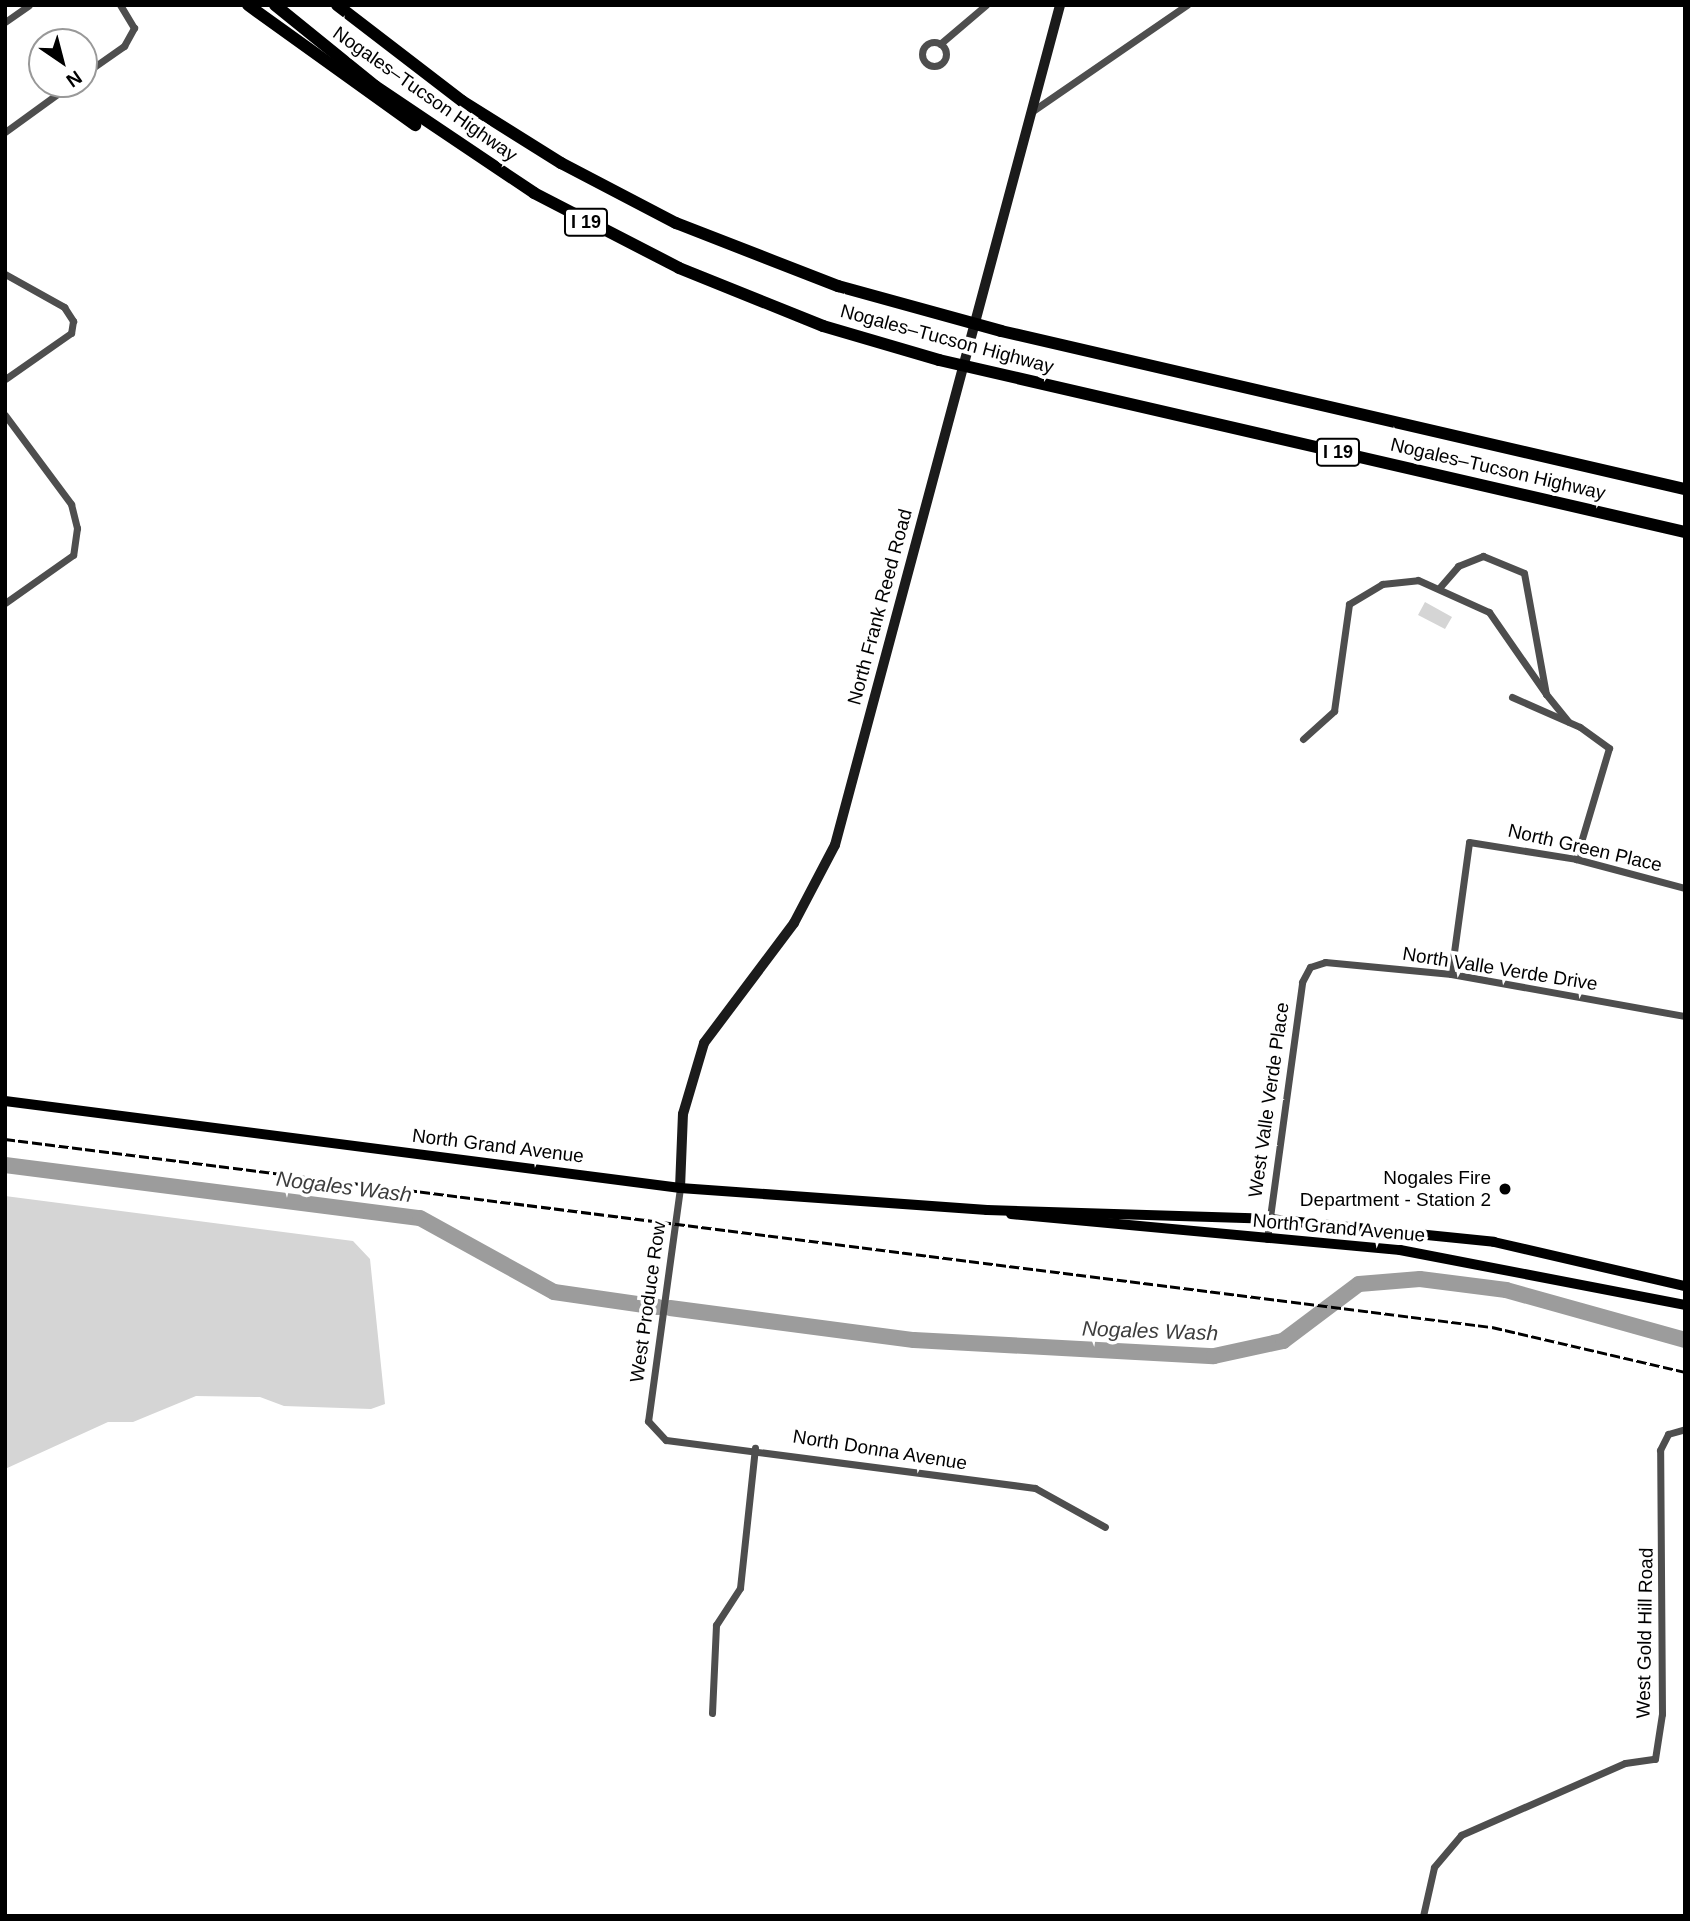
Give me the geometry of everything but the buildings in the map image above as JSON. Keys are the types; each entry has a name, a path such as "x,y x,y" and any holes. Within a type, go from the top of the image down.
{"highway":[{"path":"248,5 504,182 679,268"},
{"name":"Nogales–Tucson Highway","path":"275,5 486,163 679,268 823,326 991,373 1685,533"},
{"name":"Nogales–Tucson Highway","path":"340,5 369,32 510,133 618,194 756,257 949,318 1001,331 1685,489"}],"main road":[{"name":"North Grand Avenue","path":"5,1101 680,1188 987,1210 1269,1219 1494,1242 1685,1286"},
{"name":"North Grand Avenue","path":"987,1210 1048,1222 1267,1239 1486,1262 1685,1305"}],"street":[{"path":"5,22 29,5"},
{"path":"98,64 124,46 134,28 120,5"},
{"path":"940,44 986,5"},
{"name":"North Frank Reed Road","path":"680,1188 683,1114 704,1043 794,923 835,845 1060,5"},
{"path":"1034,110 1187,5"},
{"path":"5,132 52,98"},
{"path":"5,274 64,307 73,321 71,333 5,379"},
{"path":"5,415 71,504 77,528 73,555 5,603"},
{"path":"1440,587 1458,566 1483,556 1524,573 1546,694"},
{"path":"1303,739 1334,711 1337,656 1353,598 1405,580 1440,587 1502,624 1546,694 1568,721"},
{"path":"1512,697 1580,727 1609,748 1576,859"},
{"name":"North Green Place","path":"1451,974 1463,850 1477,839 1576,859 1685,888"},
{"name":"North Valle Verde Drive","path":"1310,967 1325,962 1451,974 1685,1016"},
{"name":"West Valle Verde Place","path":"1267,1239 1302,982 1310,967"},
{"name":"West Produce Row","path":"648,1421 680,1188"},
{"name":"North Donna Avenue","path":"648,1421 666,1440 755,1448 1035,1488 1105,1527"},
{"name":"West Gold Hill Road","path":"1423,1916 1434,1867 1461,1835 1625,1763 1655,1759 1662,1714 1660,1450 1668,1434 1685,1429"},
{"path":"712,1713 716,1625 740,1588 755,1448"}],"shaded area":[{"path":"1425,602 1452,617 1445,629 1418,615"},
{"path":"5,1196 353,1241 370,1259 385,1404 371,1409 284,1406 260,1397 196,1396 133,1422 108,1422 5,1469"}],"waterway":[{"name":"Nogales Wash","path":"5,1165 420,1218 554,1292 658,1307"},
{"name":"Nogales Wash","path":"670,1308 914,1340 1214,1356 1283,1341 1359,1284 1420,1279 1506,1290 1685,1340"}],"railway":[{"path":"5,1139 1492,1327 1685,1372"}],"place":[{"name":"Nogales Fire Department - Station 2","path":"1505,1189"}]}
